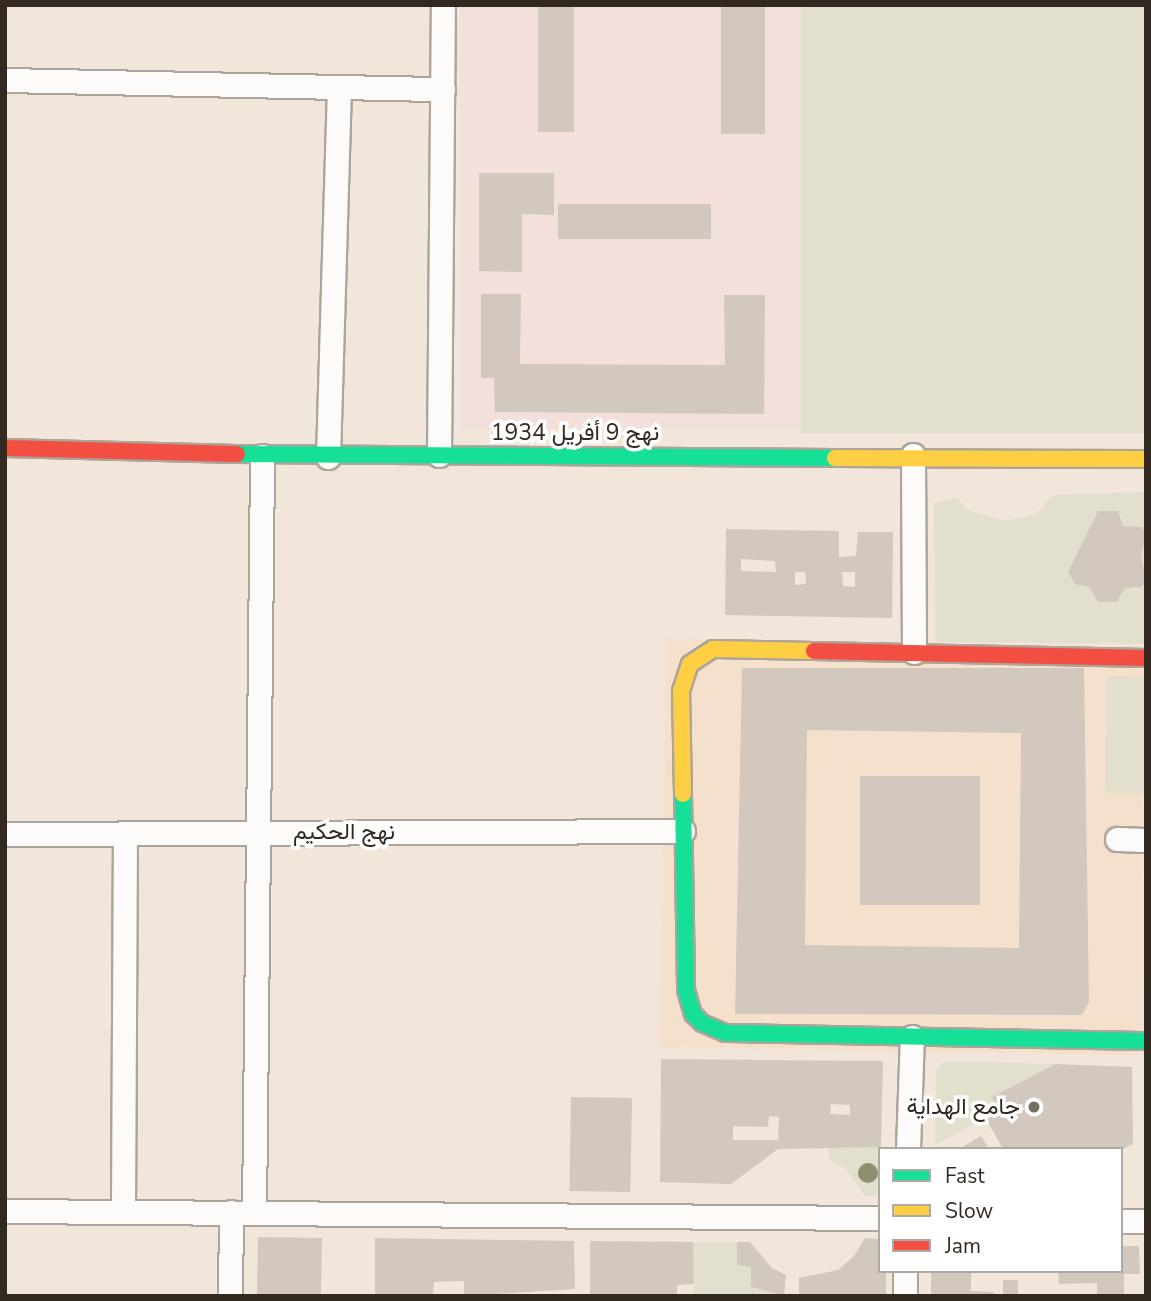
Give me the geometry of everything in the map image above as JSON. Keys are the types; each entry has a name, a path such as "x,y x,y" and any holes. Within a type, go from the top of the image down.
{"street":[{"path":"439,455 443,5"},
{"path":"5,80 443,89"},
{"path":"328,457 339,87"},
{"name":"نهج 9 أفريل 1934","path":"5,448 328,457 913,455 1146,459"},
{"path":"913,455 914,652"},
{"path":"230,1296 242,1212 259,832 262,456"},
{"path":"1146,658 727,649 701,655 690,664 681,691 686,990 693,1014 702,1023 725,1033 1146,1041"},
{"name":"نهج الحكيم","path":"5,834 683,831"},
{"path":"122,1212 125,833"},
{"path":"1116,839 1146,840"},
{"path":"908,1147 912,1037"},
{"path":"5,1211 878,1218"},
{"path":"1123,1220 1146,1221"},
{"path":"905,1273 905,1296"}],"shaded area":[{"path":"460,5 801,5 801,429 460,429"},
{"path":"801,5 1146,5 1146,433 801,433"},
{"path":"1146,492 1146,644 935,642 934,503 956,497 969,510 1004,521 1036,514 1052,495"},
{"path":"667,639 1146,647 1139,1055 660,1047"},
{"path":"1107,676 1146,677 1144,794 1105,793"},
{"path":"945,1061 1055,1064 992,1097 999,1111 935,1145 936,1069"},
{"path":"829,1145 881,1147 878,1147 878,1196 865,1196 846,1169 829,1160"},
{"path":"693,1242 737,1242 737,1265 751,1267 751,1287 782,1296 694,1296"}],"building":[{"path":"538,5 574,5 574,132 538,132"},
{"path":"721,5 765,5 765,134 721,134"},
{"path":"479,173 554,173 554,215 522,214 522,272 479,271"},
{"path":"558,204 711,204 711,239 558,239"},
{"path":"481,294 521,294 520,364 725,365 724,295 765,295 764,414 495,412 494,378 481,378"},
{"path":"1098,511 1118,511 1123,526 1142,527 1146,534 1141,557 1146,578 1142,587 1125,588 1117,602 1098,602 1089,587 1075,584 1068,572"},
{"path":"726,529 839,531 839,557 856,556 858,532 893,532 892,618 725,615","holes":["741,559 775,561 776,572 741,571","795,572 805,572 806,584 795,585","842,572 855,572 855,587 843,586"]},
{"path":"742,668 1084,668 1089,1002 1082,1015 735,1014","holes":["807,730 1021,733 1019,948 805,945"]},
{"path":"860,776 980,776 980,905 860,905"},
{"path":"661,1059 883,1061 881,1147 778,1149 731,1184 660,1182","holes":["831,1104 850,1105 850,1115 830,1114","769,1116 779,1117 778,1140 733,1140 733,1126 768,1127"]},
{"name":"جامع الهداية","path":"1055,1064 1132,1067 1133,1144 1123,1149 1002,1147 985,1117 999,1111 992,1097"},
{"path":"571,1097 632,1098 630,1192 569,1191"},
{"path":"981,1136 988,1147 962,1147"},
{"path":"258,1237 322,1238 321,1296 257,1296"},
{"path":"375,1238 574,1241 575,1289 464,1296 464,1281 434,1282 433,1294 375,1296"},
{"path":"865,1238 878,1239 878,1273 886,1273 886,1296 799,1296 799,1278 838,1270 854,1256"},
{"path":"590,1241 693,1242 694,1284 677,1285 677,1296 590,1296"},
{"path":"737,1242 750,1242 772,1268 786,1275 784,1296 751,1287 751,1267 737,1265"},
{"path":"1123,1246 1139,1246 1140,1274 1124,1274 1124,1296 1097,1296 1097,1283 1059,1284 1058,1273 1123,1273"},
{"path":"931,1273 971,1273 971,1291 994,1292 994,1296 931,1296"},
{"path":"1003,1280 1018,1280 1018,1296 1003,1296"}],"traffic: fast":[{"path":"237,454 835,458"},
{"path":"683,794 686,990 693,1014 702,1023 725,1033 1146,1041"}],"traffic: slow":[{"path":"835,458 1146,459"},
{"path":"683,794 681,691 690,664 713,649 814,651"}],"traffic: jam":[{"path":"5,448 237,454"},
{"path":"814,651 1146,658"}],"place":[{"name":"جامع الهداية","path":"1034,1107"}]}
